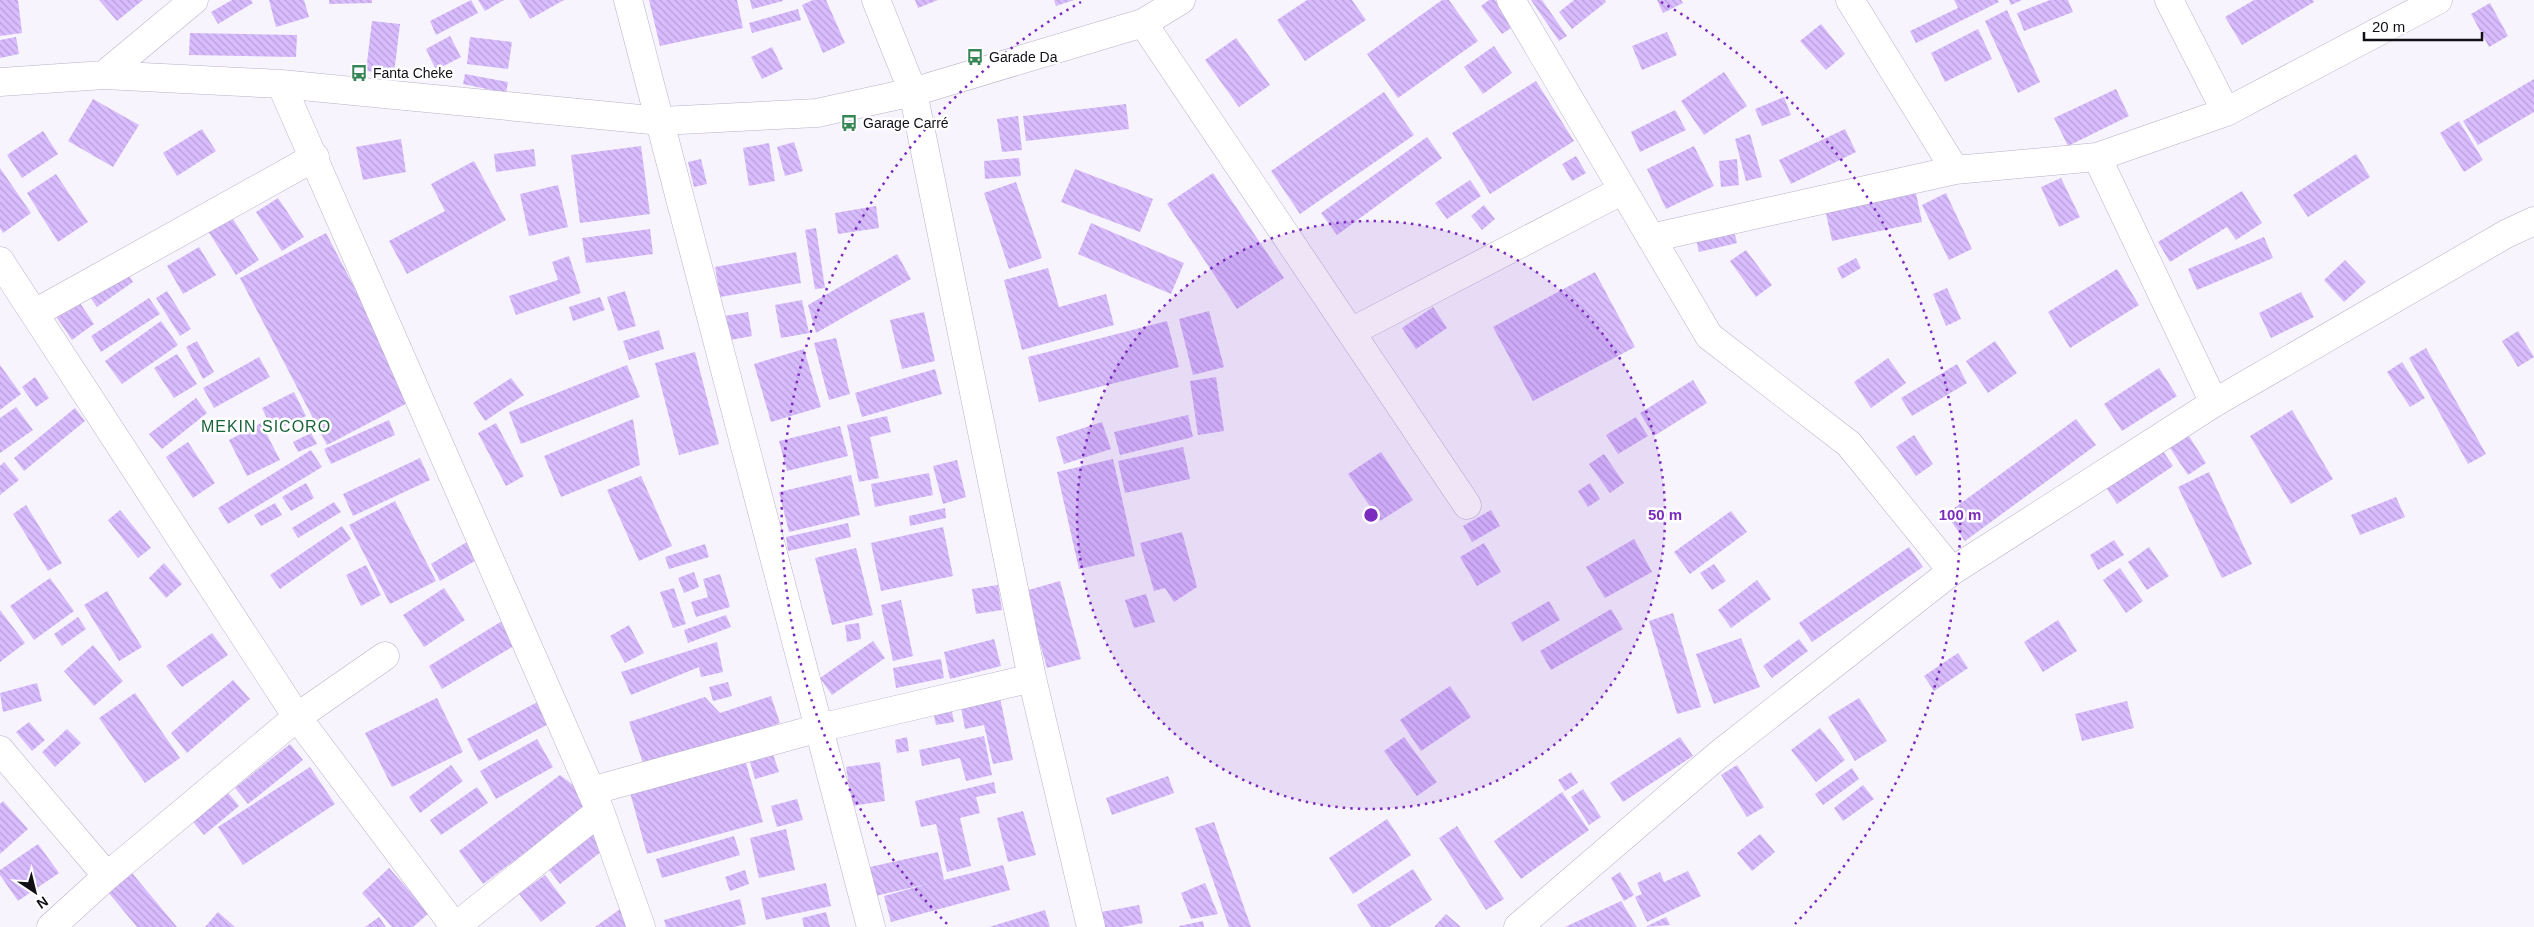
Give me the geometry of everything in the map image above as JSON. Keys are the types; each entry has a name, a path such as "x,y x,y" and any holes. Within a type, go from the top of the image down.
{"street":[{"path":"104,76 194,0"},
{"path":"628,0 871,927"},
{"path":"876,0 913,92 1032,678 1091,927"},
{"path":"1511,0 1709,336 1849,444 1952,571"},
{"path":"1850,0 1955,170"},
{"path":"2169,0 2226,112"},
{"path":"1651,238 1955,170 2097,158 2226,112 2438,0"},
{"path":"0,82 104,76 280,84 661,121 816,113 913,92 1161,8 1351,332 1466,505"},
{"path":"280,84 315,157 595,801 641,927"},
{"path":"36,312 315,157"},
{"path":"2097,158 2214,403"},
{"path":"1351,332 1623,190"},
{"path":"1518,927 1717,756 1952,571 2214,403 2506,234 2534,221"},
{"path":"0,260 36,312 298,717 455,927 595,801 819,728 1032,678"},
{"path":"51,927 107,876 298,717 385,656"},
{"path":"0,750 107,876"}],"building":[{"path":"0,0 18,0 22,33 0,36"},
{"path":"99,0 143,0 117,21"},
{"path":"232,0 251,0 253,3 218,24 211,12"},
{"path":"269,0 304,0 309,17 276,27"},
{"path":"329,0 372,0 372,3 329,4"},
{"path":"471,0 478,13 436,35 430,21"},
{"path":"478,0 504,0 485,11"},
{"path":"519,0 564,0 530,19"},
{"path":"649,0 737,0 743,28 660,46"},
{"path":"750,0 783,0 783,1 752,9"},
{"path":"813,0 826,0 845,43 823,53 802,5"},
{"path":"915,0 938,0 918,8"},
{"path":"1054,0 1074,0 1056,6"},
{"path":"1307,0 1352,0 1366,20 1305,61 1277,20"},
{"path":"1442,0 1449,0 1478,41 1398,98 1367,54"},
{"path":"1489,0 1495,0 1514,26 1502,34 1481,6"},
{"path":"1531,0 1542,0 1567,36 1559,41"},
{"path":"1574,0 1605,0 1606,2 1572,29 1559,12"},
{"path":"1657,0 1681,0 1683,3 1663,13"},
{"path":"1954,0 1998,0 1999,2 1916,43 1910,31 1958,8"},
{"path":"2009,0 2022,0 2011,5"},
{"path":"2050,0 2068,0 2073,12 2024,31 2017,13"},
{"path":"2254,0 2313,0 2314,2 2242,45 2225,17"},
{"path":"2490,3 2508,36 2489,47 2471,14"},
{"path":"798,9 801,20 752,33 749,23"},
{"path":"2007,10 2040,82 2018,93 1985,21"},
{"path":"372,21 400,24 394,74 366,71"},
{"path":"1821,24 1845,54 1826,70 1800,41"},
{"path":"1978,29 1992,59 1945,82 1931,53"},
{"path":"1667,32 1677,55 1642,70 1632,46"},
{"path":"190,33 297,35 296,57 189,55"},
{"path":"450,36 461,57 436,70 426,49"},
{"path":"16,37 19,54 0,58 0,40"},
{"path":"470,37 512,42 508,69 467,64"},
{"path":"1236,38 1270,85 1239,107 1205,60"},
{"path":"1494,46 1512,73 1483,94 1464,67"},
{"path":"772,47 783,69 762,79 751,57"},
{"path":"1724,72 1747,106 1704,135 1681,101"},
{"path":"465,74 508,82 506,93 463,84"},
{"path":"2534,79 2534,112 2478,145 2463,121"},
{"path":"1536,81 1574,141 1490,194 1452,133"},
{"path":"2116,89 2129,116 2068,146 2054,118"},
{"path":"1384,92 1414,135 1300,214 1271,171"},
{"path":"1784,97 1791,115 1762,126 1755,109"},
{"path":"93,99 139,125 113,167 68,141"},
{"path":"1126,104 1129,129 1026,141 1023,116"},
{"path":"1675,110 1686,130 1640,152 1631,132"},
{"path":"1018,116 1022,150 1002,152 997,119"},
{"path":"2459,121 2483,160 2464,172 2440,133"},
{"path":"202,129 216,151 177,176 163,153"},
{"path":"1845,129 1856,152 1791,184 1779,160"},
{"path":"43,131 58,154 22,178 7,155"},
{"path":"1750,134 1762,177 1746,181 1735,139"},
{"path":"1427,137 1442,158 1337,235 1321,213"},
{"path":"401,139 406,172 363,180 356,147"},
{"path":"794,142 803,171 785,176 777,147"},
{"path":"769,143 775,181 749,186 743,148"},
{"path":"641,146 650,214 580,223 571,155"},
{"path":"1694,146 1714,186 1666,209 1647,169"},
{"path":"534,149 536,166 496,172 494,154"},
{"path":"2356,154 2370,177 2308,217 2293,195"},
{"path":"1576,156 1586,173 1572,181 1562,164"},
{"path":"1019,158 1021,176 985,179 984,161"},
{"path":"701,159 707,184 694,187 688,162"},
{"path":"1737,159 1739,185 1721,187 1719,161"},
{"path":"474,161 506,220 407,274 389,241 445,211 431,184"},
{"path":"0,168 31,213 3,233 0,228"},
{"path":"1075,169 1153,199 1140,232 1061,202"},
{"path":"1213,173 1284,278 1237,309 1167,204"},
{"path":"56,174 88,222 58,242 27,193"},
{"path":"2061,178 2080,217 2059,227 2041,187"},
{"path":"1913,179 1922,222 1832,241 1823,200"},
{"path":"1470,180 1481,196 1447,219 1435,203"},
{"path":"1016,182 1042,258 1009,269 984,193"},
{"path":"558,185 568,227 529,236 520,194"},
{"path":"2242,191 2262,223 2236,240 2227,227 2170,262 2158,242"},
{"path":"1946,193 1972,249 1949,260 1922,205"},
{"path":"278,198 304,237 282,251 256,212"},
{"path":"1484,205 1495,219 1482,230 1471,216"},
{"path":"876,206 879,228 838,234 835,213"},
{"path":"231,216 259,260 236,275 208,231"},
{"path":"1732,222 1737,243 1699,252 1694,231"},
{"path":"1091,223 1184,263 1171,294 1078,254"},
{"path":"816,228 825,288 815,289 805,230"},
{"path":"650,229 653,254 586,263 582,238"},
{"path":"326,233 413,400 327,445 240,278"},
{"path":"2264,237 2273,258 2197,290 2188,269"},
{"path":"199,247 216,275 183,294 167,266"},
{"path":"1746,250 1772,285 1756,297 1730,261"},
{"path":"796,252 801,283 720,297 715,267"},
{"path":"897,254 911,279 816,333 808,305"},
{"path":"569,256 581,293 516,315 509,296 558,280 552,262"},
{"path":"1856,258 1861,268 1842,279 1837,268"},
{"path":"2345,260 2366,282 2344,302 2324,280"},
{"path":"1048,268 1059,307 1106,294 1114,325 1022,350 1004,280"},
{"path":"125,269 133,282 97,307 88,294"},
{"path":"2117,269 2139,305 2070,348 2048,312"},
{"path":"1595,272 1635,347 1533,401 1493,327"},
{"path":"1947,288 1961,319 1946,326 1933,294"},
{"path":"167,291 191,329 180,336 156,298"},
{"path":"625,291 636,326 618,331 607,297"},
{"path":"2301,292 2314,317 2271,338 2259,313"},
{"path":"76,297 94,324 72,340 53,312"},
{"path":"600,297 605,310 573,321 569,307"},
{"path":"149,298 160,314 101,352 91,336"},
{"path":"802,300 809,333 781,338 775,305"},
{"path":"1433,307 1447,328 1416,349 1402,328"},
{"path":"1209,311 1224,367 1193,375 1179,319"},
{"path":"748,312 752,336 730,340 725,316"},
{"path":"924,312 935,361 902,369 890,320"},
{"path":"161,321 178,345 122,384 105,361"},
{"path":"1167,321 1179,367 1039,402 1028,357"},
{"path":"659,330 664,349 629,360 623,341"},
{"path":"2518,331 2534,357 2518,367 2502,341"},
{"path":"836,338 850,394 829,400 814,343"},
{"path":"197,341 214,372 203,379 186,347"},
{"path":"1995,341 2017,373 1988,393 1966,361"},
{"path":"2426,348 2486,454 2468,464 2409,358"},
{"path":"804,349 821,407 771,422 754,364"},
{"path":"695,352 719,444 679,455 655,363"},
{"path":"177,354 197,384 174,398 154,368"},
{"path":"259,357 270,377 214,408 203,388"},
{"path":"1888,358 1906,383 1871,408 1854,382"},
{"path":"2402,362 2425,398 2410,407 2387,372"},
{"path":"1957,364 1967,383 1912,416 1901,398"},
{"path":"0,365 21,394 0,410"},
{"path":"627,365 640,397 521,444 509,412"},
{"path":"2159,368 2177,396 2122,431 2104,404"},
{"path":"935,369 942,394 862,417 855,393"},
{"path":"35,377 49,398 36,407 22,387"},
{"path":"1216,377 1224,431 1198,435 1190,381"},
{"path":"511,378 524,395 485,421 473,403"},
{"path":"1693,380 1707,403 1654,436 1640,413"},
{"path":"294,392 306,416 273,431 262,408"},
{"path":"196,398 207,413 162,449 149,434"},
{"path":"16,407 33,430 0,453 0,418"},
{"path":"75,408 85,421 24,471 14,458"},
{"path":"2292,410 2333,479 2291,504 2250,436"},
{"path":"1188,415 1193,437 1120,455 1114,432"},
{"path":"887,416 891,432 870,437 879,478 859,482 847,425"},
{"path":"1636,417 1648,436 1618,454 1606,435"},
{"path":"633,419 640,465 561,497 544,456"},
{"path":"2076,419 2096,445 1965,541 1946,514"},
{"path":"389,420 395,435 331,464 324,449"},
{"path":"1102,422 1111,449 1064,464 1056,437"},
{"path":"261,423 280,460 247,476 229,440"},
{"path":"496,423 524,476 506,486 478,433"},
{"path":"840,426 848,456 787,471 779,441"},
{"path":"311,433 317,444 298,452 293,442"},
{"path":"2187,433 2206,463 2188,475 2168,445"},
{"path":"1914,435 1933,464 1916,476 1896,447"},
{"path":"188,442 215,483 193,498 166,457"},
{"path":"1183,447 1190,479 1125,493 1118,461"},
{"path":"2161,448 2173,466 2117,504 2105,486"},
{"path":"311,450 322,467 228,524 218,508"},
{"path":"1381,452 1413,500 1380,521 1348,474"},
{"path":"1604,454 1624,483 1610,493 1589,464"},
{"path":"420,458 430,480 353,516 343,494"},
{"path":"1113,459 1135,556 1079,569 1057,472"},
{"path":"957,460 966,497 943,504 933,466"},
{"path":"4,462 19,480 0,495 0,466"},
{"path":"2209,472 2252,564 2222,578 2178,487"},
{"path":"929,473 933,495 875,507 871,484"},
{"path":"851,475 860,515 789,532 779,492"},
{"path":"641,476 672,546 639,561 607,490"},
{"path":"306,483 314,498 291,511 282,497"},
{"path":"1590,483 1600,499 1588,507 1578,491"},
{"path":"2396,497 2405,517 2360,535 2351,515"},
{"path":"395,501 436,581 390,604 349,525"},
{"path":"334,502 341,512 298,538 292,528"},
{"path":"275,503 282,515 261,526 254,515"},
{"path":"26,505 62,563 48,571 13,514"},
{"path":"945,508 946,518 910,526 909,516"},
{"path":"120,510 151,548 138,558 108,520"},
{"path":"1491,510 1500,526 1472,542 1463,526"},
{"path":"1731,511 1747,532 1690,574 1674,552"},
{"path":"848,523 851,537 788,551 786,537"},
{"path":"342,526 351,539 280,589 270,575"},
{"path":"943,527 953,576 881,591 871,543"},
{"path":"1182,532 1197,587 1174,602 1165,588 1154,591 1140,543"},
{"path":"1634,539 1652,572 1605,598 1586,567"},
{"path":"470,540 480,558 440,581 431,564"},
{"path":"2114,540 2124,555 2098,570 2090,555"},
{"path":"1484,543 1501,572 1477,586 1460,557"},
{"path":"705,544 709,557 669,569 665,557"},
{"path":"1909,547 1923,567 1812,642 1799,623"},
{"path":"2149,547 2169,576 2147,590 2128,562"},
{"path":"856,548 873,615 832,625 815,558"},
{"path":"164,563 182,584 166,598 149,578"},
{"path":"1714,564 1726,581 1712,590 1700,573"},
{"path":"366,565 381,595 361,606 346,575"},
{"path":"2120,568 2143,601 2126,613 2103,580"},
{"path":"694,572 699,587 684,593 678,578"},
{"path":"720,574 730,607 696,617 691,602 708,597 703,579"},
{"path":"50,578 74,611 34,640 10,606"},
{"path":"1757,580 1771,599 1731,628 1718,610"},
{"path":"1060,581 1081,659 1047,668 1025,591"},
{"path":"998,585 1002,610 976,614 972,589"},
{"path":"444,588 465,620 424,647 403,615"},
{"path":"674,588 686,624 673,628 660,592"},
{"path":"107,591 142,647 119,661 84,605"},
{"path":"1146,594 1155,622 1134,628 1125,600"},
{"path":"901,600 913,656 893,661 881,605"},
{"path":"1549,601 1560,620 1522,642 1511,623"},
{"path":"1611,609 1623,629 1551,670 1540,651"},
{"path":"0,610 25,643 0,662"},
{"path":"1673,613 1701,707 1677,714 1649,621"},
{"path":"726,615 731,627 688,643 684,630"},
{"path":"78,617 86,629 62,646 54,634"},
{"path":"2058,620 2077,651 2043,672 2024,642"},
{"path":"502,621 517,644 442,689 429,666"},
{"path":"859,623 861,639 847,642 845,625"},
{"path":"629,625 644,653 625,663 610,636"},
{"path":"212,633 228,655 182,687 166,666"},
{"path":"1741,638 1760,687 1714,704 1696,654"},
{"path":"994,639 1001,666 950,679 944,652"},
{"path":"1799,639 1808,651 1772,678 1763,666"},
{"path":"873,641 885,658 832,695 820,678"},
{"path":"717,642 723,672 701,677 699,667 631,695 621,672"},
{"path":"93,645 123,681 94,706 64,671"},
{"path":"1958,653 1968,668 1934,691 1924,676"},
{"path":"941,659 944,678 896,688 893,668"},
{"path":"233,680 250,699 187,753 171,733"},
{"path":"728,682 732,696 713,701 709,687"},
{"path":"37,683 42,701 3,712 0,693"},
{"path":"1450,686 1471,717 1421,751 1400,720"},
{"path":"135,693 180,758 145,783 99,718"},
{"path":"999,693 1013,760 993,764 984,725 965,729 960,702"},
{"path":"771,696 780,723 645,769 629,722 705,697 720,713"},
{"path":"547,697 558,719 479,761 467,739"},
{"path":"437,698 463,752 392,787 365,733"},
{"path":"1859,698 1887,741 1855,761 1828,717"},
{"path":"2127,701 2134,728 2082,741 2075,714"},
{"path":"950,702 954,722 936,725 932,706"},
{"path":"29,722 45,740 32,751 16,732"},
{"path":"1820,728 1845,760 1816,782 1791,750"},
{"path":"67,729 81,743 55,767 42,752"},
{"path":"984,736 992,775 966,781 960,758 922,766 919,750"},
{"path":"907,737 909,751 897,753 895,740"},
{"path":"1404,737 1437,782 1417,796 1384,751"},
{"path":"1680,737 1693,756 1623,802 1610,783"},
{"path":"537,739 553,767 496,799 480,771"},
{"path":"290,744 303,760 248,804 235,788"},
{"path":"771,748 779,772 755,779 748,755"},
{"path":"744,756 763,822 647,854 629,789"},
{"path":"880,762 885,801 852,806 846,767"},
{"path":"451,765 463,781 420,813 409,797"},
{"path":"1737,765 1764,807 1747,817 1721,775"},
{"path":"310,767 335,804 243,865 218,827"},
{"path":"1852,768 1859,779 1823,805 1815,794"},
{"path":"1571,772 1578,783 1565,791 1558,780"},
{"path":"560,775 594,801 483,884 459,851"},
{"path":"1168,776 1174,793 1112,815 1106,798"},
{"path":"994,782 996,793 976,797 980,813 960,818 971,866 947,872 936,824 921,827 915,801"},
{"path":"1863,785 1874,799 1843,821 1834,808"},
{"path":"477,787 488,803 441,835 430,820"},
{"path":"225,789 239,806 204,835 190,818"},
{"path":"1583,789 1601,817 1589,825 1571,797"},
{"path":"1562,792 1589,830 1521,879 1494,841"},
{"path":"797,799 803,820 777,827 771,806"},
{"path":"3,801 28,829 0,854 0,804"},
{"path":"1023,811 1036,855 1008,862 997,818"},
{"path":"1387,819 1411,855 1353,894 1329,858"},
{"path":"1214,822 1251,927 1229,927 1195,828"},
{"path":"1457,826 1504,899 1486,910 1439,838"},
{"path":"786,829 795,870 759,878 750,838"},
{"path":"593,831 606,848 560,884 546,866"},
{"path":"1760,834 1775,852 1752,871 1737,853"},
{"path":"734,836 740,855 662,878 656,859"},
{"path":"38,844 59,873 18,901 0,875 0,870"},
{"path":"938,852 944,880 1003,865 1010,890 891,922 884,896 927,884 871,897 865,868"},
{"path":"389,868 429,913 413,927 392,927 362,893"},
{"path":"1413,869 1432,900 1389,927 1371,927 1357,905"},
{"path":"745,870 749,884 730,891 725,877"},
{"path":"1688,871 1701,896 1647,922 1635,897 1642,894 1637,883 1660,872 1664,882"},
{"path":"1620,872 1634,895 1624,901 1611,878"},
{"path":"132,873 177,927 137,927 108,892"},
{"path":"545,875 566,903 541,922 519,894"},
{"path":"826,883 831,906 766,920 761,898"},
{"path":"1205,883 1218,914 1191,919 1181,893"},
{"path":"740,899 746,924 734,927 666,927 664,920"},
{"path":"1621,901 1637,927 1565,927"},
{"path":"1139,905 1143,923 1122,927 1098,927 1096,913"},
{"path":"623,907 629,927 595,927"},
{"path":"1045,910 1050,927 989,927"},
{"path":"218,912 235,927 205,927"},
{"path":"826,912 830,927 804,927 802,918"},
{"path":"1446,914 1461,927 1434,927"},
{"path":"379,917 386,927 365,927"},
{"path":"1666,917 1670,925 1645,927"},
{"path":"1203,921 1204,927 1179,927 1179,926"}],"place":[{"name":"Garade Da","path":"975,57"},
{"name":"Fanta Cheke","path":"359,73"},
{"name":"Garage Carré","path":"849,123"}],"district":[{"name":"MEKIN SICORO","path":"266,426"}]}
